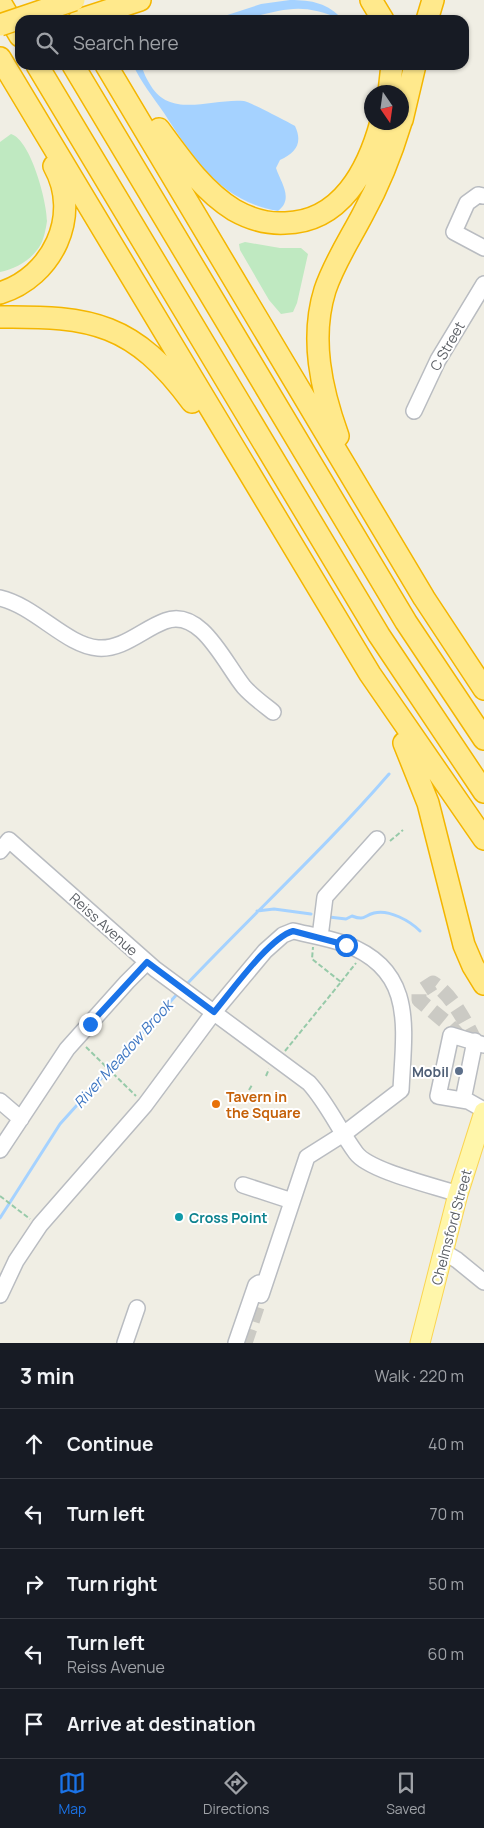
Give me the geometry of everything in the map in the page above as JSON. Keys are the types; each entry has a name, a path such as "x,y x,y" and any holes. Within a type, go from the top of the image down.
{"highway":[{"path":"34,0 43,15"},
{"path":"67,0 76,15"},
{"path":"30,15 74,0"},
{"path":"94,15 140,0"},
{"path":"371,0 380,15"},
{"path":"428,15 433,0"},
{"path":"0,2 15,28"},
{"path":"0,25 15,20"},
{"path":"0,47 15,42"},
{"path":"0,58 370,674 484,839"},
{"path":"41,70 379,635 484,792"},
{"path":"76,70 406,622 484,739"},
{"path":"109,70 424,598 484,689"},
{"path":"115,70 200,182 234,210 245,216 268,222 300,222 319,215 336,204 350,190 361,173 377,130"},
{"path":"389,85 391,70"},
{"path":"409,91 415,70"},
{"path":"0,293 15,288 33,276 52,254 60,235 64,212 63,189 60,176 49,158 41,128"},
{"path":"367,502 339,440 326,400 320,368 319,327 322,303 330,278 380,182 398,130"},
{"path":"0,316 48,316 78,320 107,329 138,346 157,361 176,381 274,516"},
{"path":"370,674 407,749 423,788 464,945 473,966 484,984"}],"main road":[{"name":"Chelmsford Street","path":"420,1343 458,1194 480,1143 484,1111"}],"street":[{"path":"484,196 478,195 467,203 454,232 484,248"},
{"name":"C Street","path":"414,411 438,360 484,284"},
{"path":"0,598 21,605 71,638 98,648 123,643 166,620 182,618 191,621 205,634 244,687 272,712"},
{"path":"317,937 325,897 377,839"},
{"name":"Reiss Avenue","path":"0,851 9,840 147,962 121,988 67,1050 0,1150"},
{"path":"0,1296 16,1261 40,1225 145,1105 214,1012 265,952 283,935 293,931 346,945 379,963 392,980 402,1000 404,1023 401,1090 345,1133 307,1157 261,1295"},
{"path":"147,962 309,1083 321,1097 345,1133 356,1154 370,1165 458,1194"},
{"path":"463,1100 480,1043 451,1035 438,1096 463,1100 484,1111"},
{"path":"0,1101 20,1120"},
{"path":"243,1185 292,1201"},
{"path":"444,1252 484,1282"},
{"path":"236,1343 256,1285 267,1279"},
{"path":"125,1343 137,1308"}],"path":[{"path":"317,937 312,959 341,982"},
{"path":"283,1053 356,963"},
{"path":"94,1057 139,1099"},
{"path":"266,1076 270,1068"},
{"path":"249,1090 252,1085"},
{"path":"0,1196 25,1216"}],"green space":[{"path":"11,134 25,147 31,159 41,187 47,221 42,242 29,259 18,266 0,272 0,142"},
{"path":"245,242 280,248 301,248 308,254 297,303 293,312 281,314 269,300 240,250 239,244"}],"water":[{"path":"290,0 305,1 325,6 338,15 293,9 258,15 227,15 261,4"},
{"path":"136,70 143,70 151,86 159,96 170,102 193,105 244,101 295,126 298,138 296,147 294,151 280,160 276,168 286,196 283,206 278,211 258,206 224,188 210,176 186,146"}],"waterway":[{"name":"River Meadow Brook","path":"185,986 340,828 389,774"},
{"path":"257,911 274,909 311,914"},
{"path":"329,917 346,919 352,916 362,918 380,912 393,914 411,923 420,931"},
{"name":"River Meadow Brook","path":"0,1218 60,1124 179,992"}],"tunnel":[{"path":"460,1037 448,1024 419,1000 419,992 433,983 440,988 457,1009 475,1041"},
{"path":"245,1343 261,1295"}],"place":[{"name":"Mobil","path":"459,1071"},
{"name":"Tavern in the Square","path":"216,1104"},
{"name":"Cross Point","path":"179,1217"}],"route":[{"path":"90,1024 109,1001 147,962 214,1012 265,952 288,932 293,931 346,945"}]}
